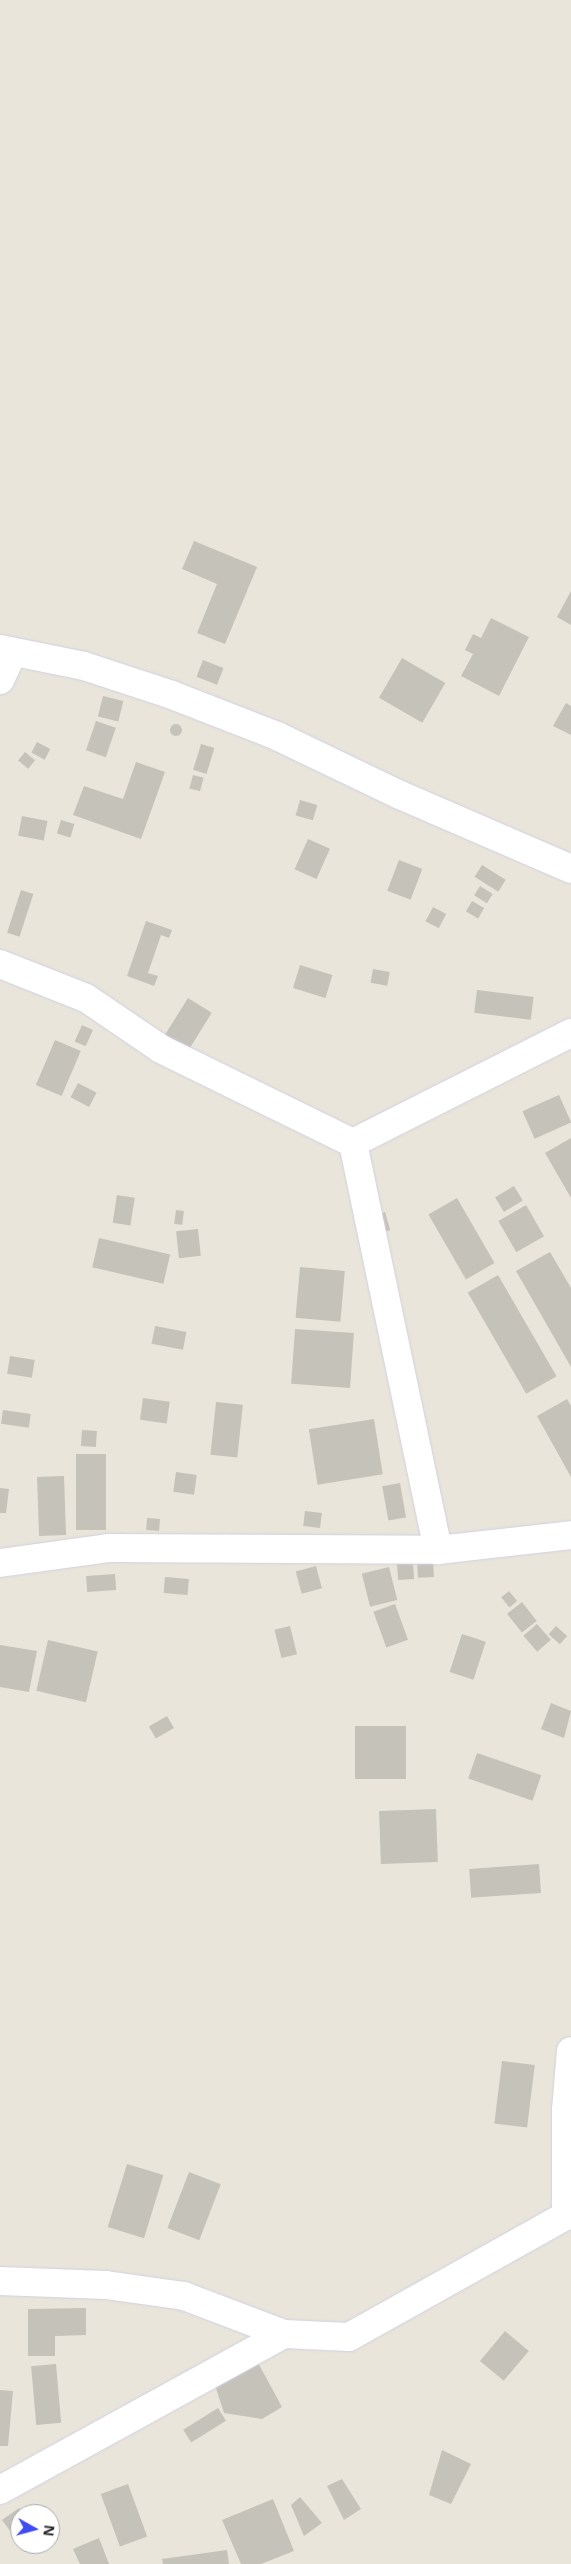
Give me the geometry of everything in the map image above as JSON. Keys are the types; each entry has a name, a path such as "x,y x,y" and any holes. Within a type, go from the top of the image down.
{"street":[{"path":"0,680 7,651 84,666 172,695 277,736 400,795 571,869"},
{"path":"0,964 86,998 169,1054 353,1143"},
{"path":"353,1143 571,1032"},
{"path":"353,1143 438,1550"},
{"path":"0,1564 108,1548 438,1550 571,1536"},
{"path":"0,2281 106,2285 184,2296 284,2334 349,2337 568,2215 566,2110 571,2051"},
{"path":"0,2490 284,2334"}],"building":[{"path":"194,541 257,567 225,644 197,633 217,584 182,569"},
{"path":"571,591 571,625 557,617"},
{"path":"491,618 529,637 499,696 461,676 473,654 465,650 473,634 481,638"},
{"path":"402,658 445,683 422,723 379,698"},
{"path":"203,660 224,668 217,685 197,677"},
{"path":"103,696 123,701 118,721 98,716"},
{"path":"566,703 571,706 571,735 553,726"},
{"path":"96,721 116,728 106,757 86,750"},
{"path":"174,724 178,724 182,730 178,736 174,736 170,732 170,728"},
{"path":"37,742 50,749 45,760 31,753"},
{"path":"201,744 214,748 206,774 193,770"},
{"path":"25,752 35,760 28,769 18,761"},
{"path":"136,762 165,772 141,839 73,815 84,786 123,799"},
{"path":"193,775 204,778 200,791 189,789"},
{"path":"300,800 317,805 313,820 296,815"},
{"path":"22,816 48,821 44,841 18,836"},
{"path":"61,820 74,824 70,837 57,833"},
{"path":"308,839 330,849 317,879 295,869"},
{"path":"399,860 422,869 411,900 387,891"},
{"path":"482,865 506,880 498,892 475,877"},
{"path":"480,886 493,894 487,903 474,895"},
{"path":"21,890 33,894 19,937 7,933"},
{"path":"472,901 484,908 478,918 466,911"},
{"path":"433,907 446,914 439,928 425,921"},
{"path":"146,921 172,930 169,938 161,935 148,973 158,976 154,986 127,976"},
{"path":"300,965 333,975 325,998 293,988"},
{"path":"373,969 390,972 387,986 371,983"},
{"path":"477,990 534,997 531,1020 474,1013"},
{"path":"188,998 212,1013 188,1050 165,1035"},
{"path":"82,1025 93,1030 86,1046 75,1041"},
{"path":"55,1040 81,1051 62,1096 36,1085"},
{"path":"78,1083 97,1093 89,1107 70,1097"},
{"path":"559,1095 571,1122 535,1139 522,1111"},
{"path":"571,1138 571,1198 545,1153"},
{"path":"514,1186 523,1201 504,1212 495,1197"},
{"path":"117,1195 135,1198 130,1225 113,1223"},
{"path":"457,1198 494,1263 466,1279 428,1214"},
{"path":"526,1205 544,1236 516,1252 498,1221"},
{"path":"176,1210 184,1211 182,1225 174,1224"},
{"path":"385,1212 390,1230 374,1235 369,1217"},
{"path":"198,1229 201,1256 179,1258 176,1231"},
{"path":"99,1238 170,1254 163,1284 92,1267"},
{"path":"550,1252 571,1288 571,1367 516,1271"},
{"path":"300,1267 345,1271 340,1322 296,1318"},
{"path":"498,1275 556,1376 526,1394 468,1292"},
{"path":"155,1326 186,1332 183,1350 152,1344"},
{"path":"295,1329 354,1333 350,1388 291,1384"},
{"path":"10,1356 35,1360 32,1378 7,1374"},
{"path":"143,1398 170,1402 167,1424 140,1420"},
{"path":"567,1399 571,1406 571,1477 537,1416"},
{"path":"216,1402 243,1405 237,1458 210,1455"},
{"path":"3,1410 31,1414 29,1428 1,1424"},
{"path":"374,1419 383,1474 318,1485 309,1429"},
{"path":"82,1430 97,1431 96,1447 81,1446"},
{"path":"76,1454 106,1454 106,1530 76,1530"},
{"path":"176,1472 197,1475 194,1495 173,1492"},
{"path":"64,1476 66,1535 39,1536 37,1477"},
{"path":"400,1483 406,1517 388,1521 382,1486"},
{"path":"0,1488 9,1489 6,1513 0,1513"},
{"path":"305,1511 322,1513 320,1528 303,1526"},
{"path":"147,1518 160,1519 159,1531 146,1530"},
{"path":"433,1560 434,1577 418,1578 417,1561"},
{"path":"413,1563 414,1579 398,1580 397,1564"},
{"path":"316,1566 322,1588 302,1594 296,1571"},
{"path":"389,1567 397,1600 370,1607 362,1574"},
{"path":"115,1574 116,1590 87,1592 86,1576"},
{"path":"165,1577 189,1579 188,1595 164,1593"},
{"path":"509,1591 517,1601 509,1607 501,1597"},
{"path":"522,1602 537,1621 522,1633 507,1614"},
{"path":"395,1604 408,1640 386,1648 373,1612"},
{"path":"537,1624 551,1640 537,1652 523,1636"},
{"path":"290,1626 297,1654 281,1658 274,1630"},
{"path":"556,1626 567,1636 560,1644 549,1634"},
{"path":"462,1634 486,1642 473,1680 450,1672"},
{"path":"48,1640 98,1651 86,1702 36,1691"},
{"path":"0,1645 37,1651 29,1692 0,1687"},
{"path":"551,1703 571,1711 564,1738 541,1729"},
{"path":"167,1716 174,1728 156,1739 149,1726"},
{"path":"355,1726 406,1726 406,1779 355,1779"},
{"path":"477,1753 541,1775 533,1801 468,1779"},
{"path":"436,1809 438,1862 381,1864 379,1811"},
{"path":"539,1864 541,1893 471,1898 469,1869"},
{"path":"502,2061 535,2065 527,2128 494,2124"},
{"path":"127,2164 163,2175 144,2238 108,2227"},
{"path":"189,2172 221,2184 199,2240 167,2228"},
{"path":"86,2308 86,2335 55,2336 55,2356 28,2356 28,2309"},
{"path":"505,2331 529,2351 504,2381 480,2361"},
{"path":"256,2359 282,2407 262,2419 224,2413 213,2379"},
{"path":"56,2364 61,2423 36,2425 31,2366"},
{"path":"0,2390 13,2391 8,2446 0,2446"},
{"path":"218,2408 226,2421 191,2442 183,2430"},
{"path":"442,2450 471,2464 451,2504 429,2495"},
{"path":"342,2479 361,2509 344,2520 327,2486"},
{"path":"128,2484 147,2537 120,2547 101,2494"},
{"path":"300,2497 322,2523 304,2536 291,2505"},
{"path":"273,2499 294,2551 261,2564 241,2564 222,2520"},
{"path":"10,2514 10,2531 2,2520"},
{"path":"99,2538 109,2564 80,2564 73,2549"},
{"path":"227,2550 229,2564 163,2564 162,2559"}]}
